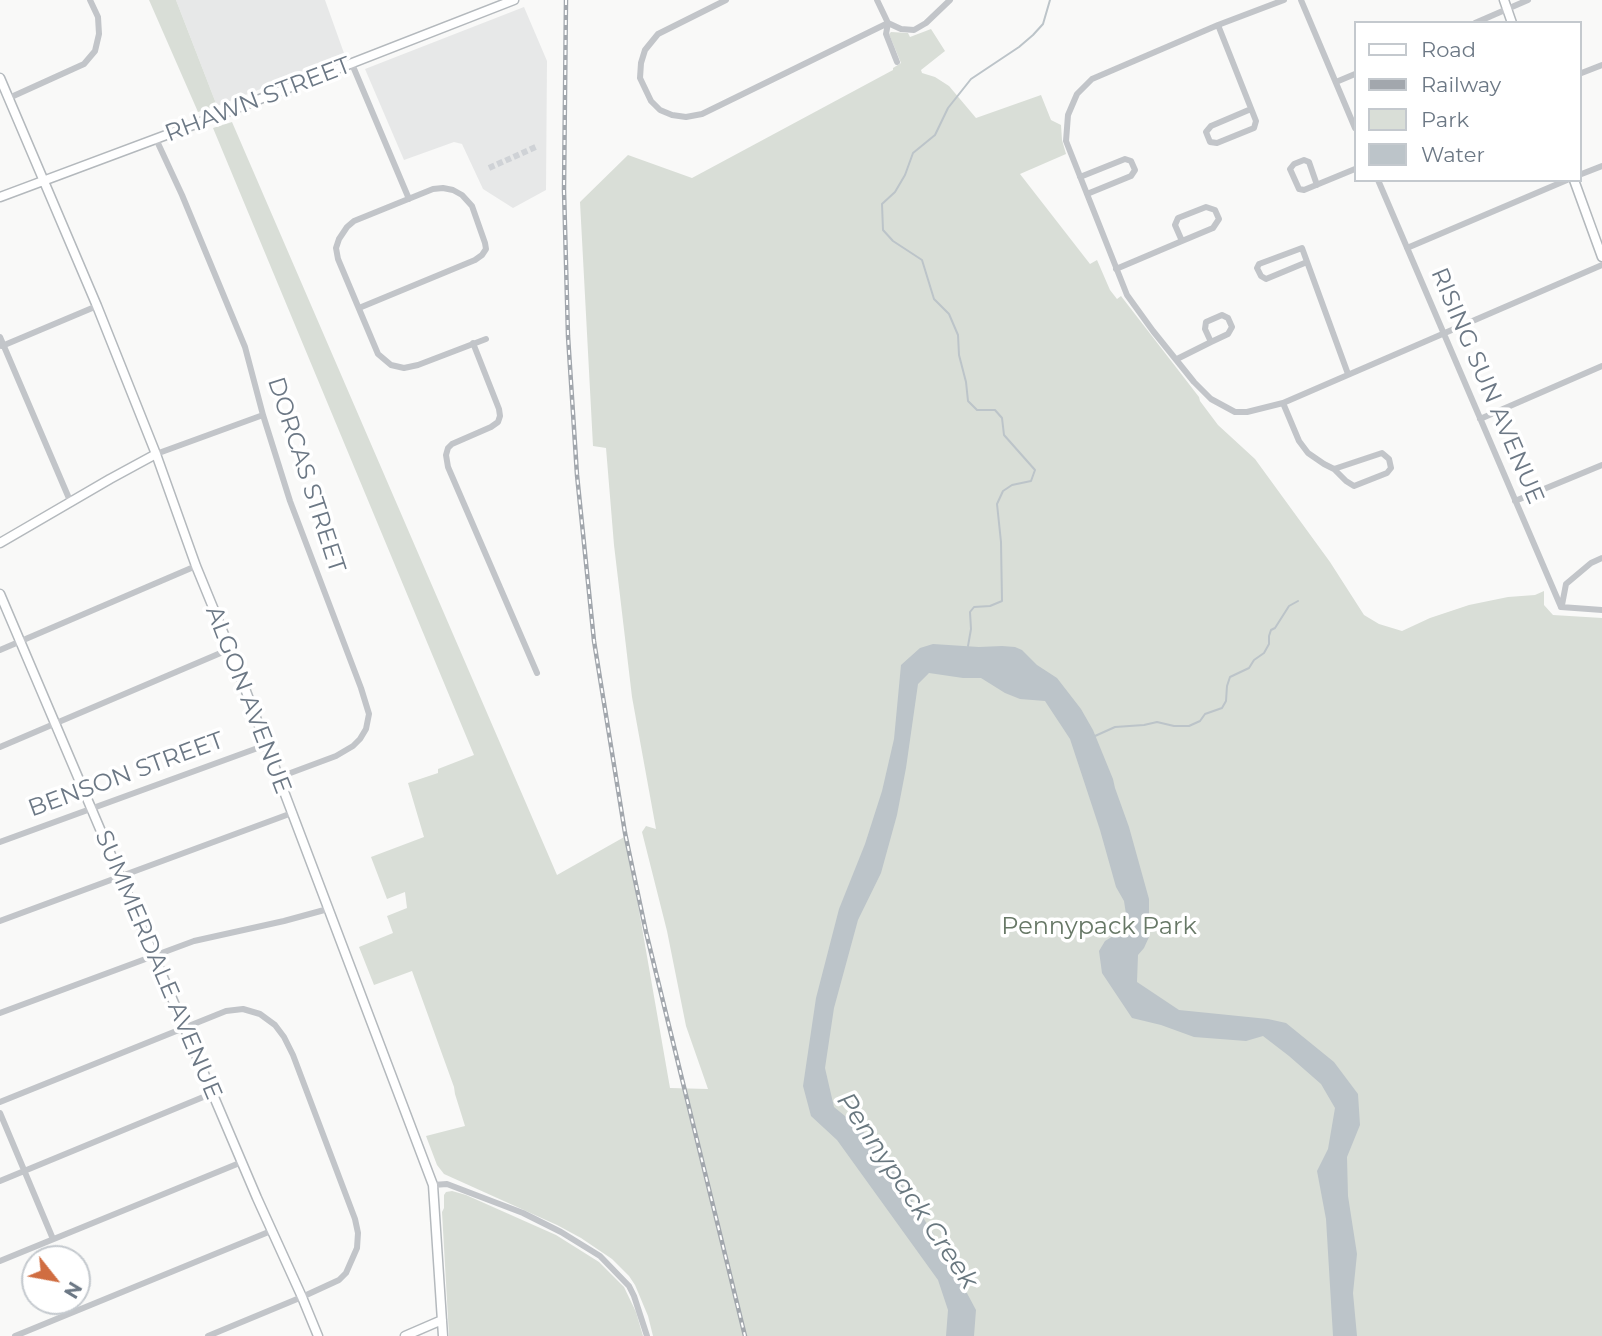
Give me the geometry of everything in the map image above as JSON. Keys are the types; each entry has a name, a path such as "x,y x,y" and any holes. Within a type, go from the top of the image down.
{"street":[{"path":"9,98 84,64 95,51 99,33 98,17 90,0"},
{"name":"RHAWN STREET","path":"0,197 514,0"},
{"path":"726,0 658,34 645,50 640,78 651,102 660,110 687,117 702,114 888,23"},
{"path":"877,0 888,23 886,34 897,62"},
{"path":"888,23 901,29 914,30 926,23 950,0"},
{"path":"1284,0 1092,79 1078,93 1068,115 1066,141 1127,295 1153,331 1211,400 1235,412 1247,412 1283,403 1602,265"},
{"path":"1301,0 1354,126"},
{"path":"1478,21 1506,4 1528,0"},
{"path":"1506,4 1511,21"},
{"path":"1218,25 1256,121 1254,128 1217,144 1210,142 1206,132 1212,126 1251,110"},
{"path":"352,64 409,199"},
{"path":"1581,73 1602,65"},
{"path":"1336,82 1354,74"},
{"name":"ALGON AVENUE","path":"0,78 97,306 156,454 196,566 433,1185 443,1336"},
{"name":"DORCAS STREET","path":"156,139 245,347 290,501 369,714 366,729 360,739 346,752 277,778"},
{"path":"1080,177 1125,159 1131,161 1135,170 1131,176 1087,194"},
{"path":"1317,185 1309,162 1304,160 1290,169 1299,189 1304,190 1317,185 1354,170"},
{"path":"1581,174 1602,166"},
{"name":"RISING SUN AVENUE","path":"1379,182 1561,607"},
{"path":"1407,248 1562,182"},
{"path":"1575,182 1602,257"},
{"path":"359,308 482,255 486,249 485,243 472,206 453,190 433,189 354,221 339,239 336,248 338,259 378,354 391,365 404,368 418,365 486,339"},
{"path":"1116,269 1213,228 1219,219 1215,210 1206,207 1178,218 1175,225 1182,241"},
{"path":"1307,262 1266,279 1257,268 1259,264 1301,247 1307,262 1348,374"},
{"path":"2,346 97,306"},
{"path":"1177,359 1228,334 1232,327 1228,318 1222,315 1206,322 1205,328 1211,342"},
{"path":"0,337 71,503"},
{"path":"473,343 500,416 498,422 491,427 452,444 446,455 448,467 537,673"},
{"path":"1480,419 1602,366"},
{"path":"1283,403 1299,441 1308,453 1334,469 1354,486 1387,473 1391,468 1389,459 1382,453 1334,469"},
{"path":"0,543 156,454 263,415"},
{"path":"1516,501 1602,465"},
{"path":"1602,558 1591,563 1566,584 1561,607 1602,610"},
{"path":"0,650 196,566"},
{"name":"SUMMERDALE AVENUE","path":"0,594 318,1336"},
{"path":"0,747 230,649"},
{"name":"BENSON STREET","path":"0,842 266,745"},
{"path":"0,921 292,813"},
{"path":"0,1013 194,941 328,909"},
{"path":"0,1102 226,1011 243,1009 260,1014 275,1025 293,1055 358,1233 357,1248 346,1273 339,1280 208,1336"},
{"path":"0,1181 213,1093"},
{"path":"0,1113 53,1239"},
{"path":"0,1261 242,1162"},
{"path":"433,1185 447,1184 523,1213 600,1256 629,1286 648,1336"},
{"path":"15,1336 271,1231"},
{"path":"405,1336 442,1320"}],"shaded area":[{"path":"176,0 325,0 345,56 217,106"},
{"path":"524,7 547,61 546,190 513,208 483,189 462,144 454,142 404,160 365,69"}],"green space":[{"path":"149,0 176,0 217,106 198,112"},
{"name":"Pennypack Park","path":"931,29 945,51 921,70 922,73 949,86 976,118 1041,95 1051,120 1061,125 1066,154 1020,174 1090,264 1097,260 1110,290 1117,299 1121,296 1218,425 1255,459 1330,562 1364,615 1379,624 1402,631 1469,605 1535,595 1544,591 1544,605 1553,615 1602,618 1602,1336 653,1336 635,1285 612,1259 557,1225 444,1174 437,1165 426,1136 465,1126 454,1087 412,971 374,985 359,947 393,933 387,916 407,908 405,892 387,899 371,857 424,837 408,783 438,773 438,769 474,755 213,128 232,122 557,875 626,836 670,1088 708,1089 686,1026 667,931 642,832 646,826 656,829 632,697 614,545 606,448 593,446 580,202 628,155 692,178 893,70 901,63 889,34 891,32 908,33 910,37"},
{"path":"452,1191 556,1235 599,1262 624,1287 636,1312 643,1336 449,1336 442,1212 444,1195"}],"water":[{"path":"933,644 1002,646 1022,650 1037,665 1057,678 1081,709 1093,730 1113,779 1149,899 1149,937 1138,955 1137,982 1179,1010 1286,1023 1334,1062 1358,1094 1360,1125 1347,1157 1348,1196 1357,1254 1353,1293 1357,1336 1333,1336 1326,1219 1317,1171 1328,1149 1335,1108 1321,1084 1263,1036 1246,1041 1194,1037 1132,1018 1102,973 1099,951 1105,941 1128,927 1124,901 1116,887 1070,739 1045,701 1020,699 981,678 929,673 918,684 897,815 881,873 858,920 834,1008 825,1068 834,1107 862,1130 886,1160 945,1252 976,1310 974,1336 946,1336 948,1310 938,1280 837,1140 811,1116 803,1086 816,998 839,909 865,844 882,791 894,739 901,665 920,648"}],"waterway":[{"path":"968,646 970,612 974,607 990,606 1002,601 997,504 1003,491 1012,485 1031,481 1035,470 1004,435 1002,418 995,410 977,410 968,401 958,335 949,314 934,299 922,260 893,241 883,230 882,204 895,192 913,153 935,135 948,108 971,79 1033,35 1043,24 1050,0"},
{"path":"1095,736 1115,727 1157,722 1189,726 1200,721 1205,714 1222,708 1226,701 1230,677 1249,668 1254,660 1264,653 1269,644 1271,630 1289,606 1298,601"}],"tunnel":[{"path":"489,168 538,146"}],"railway":[{"path":"566,0 564,190 568,336 577,475 594,641 625,833 646,932 745,1336"}],"water label":[{"name":"Pennypack Creek","path":"907,1191"}]}
